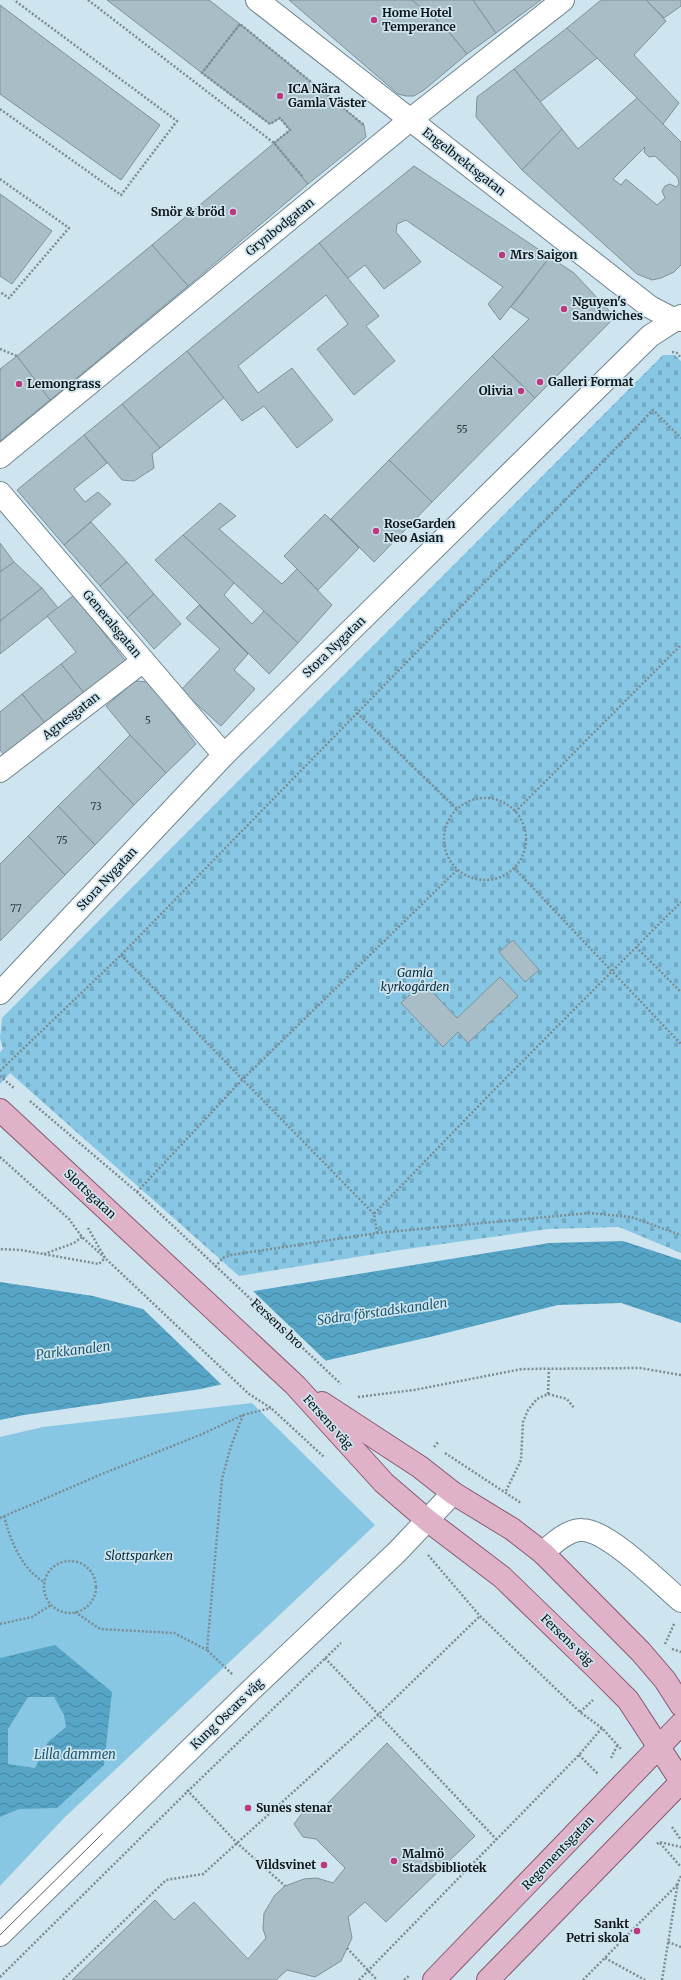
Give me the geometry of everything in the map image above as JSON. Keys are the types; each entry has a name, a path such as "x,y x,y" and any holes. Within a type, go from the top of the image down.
{"main road":[{"name":"Slottsgatan","path":"0,1110 295,1385"},
{"name":"Fersens väg","path":"295,1385 420,1467 453,1493 512,1529 543,1553 641,1652 665,1680 681,1705"},
{"name":"Fersens väg","path":"295,1385 384,1483 427,1520 502,1577 628,1700 681,1781"},
{"name":"Regementsgatan","path":"434,1980 681,1724"},
{"path":"488,1980 659,1806 681,1781"}],"street":[{"name":"Engelbrektsgatan","path":"256,0 650,307 679,318"},
{"name":"Grynbodgatan","path":"0,457 410,120 563,0"},
{"name":"Stora Nygatan","path":"0,992 224,755 650,336 679,318"},
{"name":"Generalsgatan","path":"0,493 142,661 224,755"},
{"name":"Agnesgatan","path":"0,771 142,661"},
{"name":"Kung Oscars väg","path":"0,1935 250,1691 397,1552 453,1493"},
{"path":"543,1553 558,1539 581,1529 598,1533 613,1543 678,1611"}],"path":[{"path":"0,109 121,195 177,121 14,0"},
{"path":"88,0 274,143 304,178"},
{"path":"274,143 290,130 280,118 270,124 202,73 240,24 364,124 365,131"},
{"path":"0,179 69,228 9,298 0,292"},
{"path":"0,349 16,356"},
{"path":"0,1071 121,955 653,410 681,438"},
{"path":"515,812 681,645"},
{"path":"357,713 456,809"},
{"path":"480,799 493,799 505,804 515,812 522,823 526,836 525,850 519,863 509,873 496,879 482,880 468,877 457,870 448,858 444,845 444,832 448,820 456,809 467,802 480,799"},
{"path":"514,868 681,1044"},
{"path":"137,1192 243,1079 457,870"},
{"path":"374,1214 681,902"},
{"path":"636,947 681,992"},
{"path":"121,955 374,1214 377,1234"},
{"path":"0,1076 18,1091"},
{"name":"Fersens bro","path":"24,1096 137,1192 216,1268 336,1379"},
{"path":"0,1157 69,1218 82,1237 105,1258 99,1264 21,1250 0,1249"},
{"path":"216,1268 223,1258 231,1255 377,1234 589,1213 631,1217 681,1235"},
{"path":"43,1254 74,1243 82,1237"},
{"path":"138,1288 249,1394"},
{"path":"355,1397 414,1390 522,1370 549,1368 640,1368 681,1375"},
{"path":"548,1394 549,1368"},
{"path":"506,1492 521,1460 523,1422 528,1410 537,1399 548,1394 567,1399 574,1408"},
{"path":"0,1518 102,1474 200,1435 243,1415 271,1408"},
{"path":"207,1650 222,1479 230,1446 243,1415"},
{"path":"4,1516 14,1546 34,1576 44,1582"},
{"path":"424,1562 429,1557 480,1616 580,1712 602,1728 618,1744 635,1770"},
{"path":"69,1560 86,1566 92,1573 96,1590 89,1605 74,1612 66,1612 51,1605 46,1598 44,1582 47,1574 53,1567 60,1562 69,1560"},
{"path":"0,1624 32,1617 51,1605"},
{"path":"664,1646 678,1611"},
{"path":"74,1612 100,1630 174,1633 207,1650 250,1691"},
{"path":"63,1980 166,1880 203,1874 378,1715 480,1616"},
{"path":"4,1980 0,1977 188,1791 342,1642"},
{"path":"325,1658 497,1840"},
{"path":"359,1980 579,1755 602,1728"},
{"path":"168,1772 237,1843 285,1886"},
{"path":"659,1806 681,1840"},
{"path":"662,1980 678,1884 681,1876"},
{"path":"583,1980 678,1884"},
{"path":"668,1942 681,1946"},
{"path":"346,1948 377,1980"},
{"path":"605,1958 645,1980"}],"green space":[{"name":"Gamla kyrkogården","path":"663,355 675,355 681,361 681,1253 619,1227 548,1229 400,1250 239,1276 10,1073 0,1084 0,1052 3,1049 0,1038 2,1018"},
{"name":"Slottsparken","path":"252,1403 375,1525 64,1818 0,1886 0,1437 43,1427"}],"water":[{"path":"623,1241 681,1260 681,1323 621,1303 558,1305 434,1336 201,1389 24,1415 0,1420 0,1282 93,1296 143,1309 549,1243"},
{"name":"Lilla dammen","path":"55,1645 112,1692 104,1765 57,1808 19,1809 0,1817 0,1658","holes":["28,1697 54,1697 64,1715 66,1727 48,1742 35,1768 8,1764 8,1729"]}],"pier":[{"path":"251,1289 327,1362 223,1386 140,1306"}],"building":[{"path":"107,0 209,0 240,24 202,73"},
{"path":"289,0 412,0 445,27 467,54 424,90 414,96 398,94"},
{"path":"412,0 473,0 496,33 467,54 445,27"},
{"path":"473,0 541,0 496,33"},
{"path":"601,0 646,0 666,21 634,55 679,103 663,124 567,28"},
{"path":"646,0 681,0 681,6 664,18"},
{"path":"0,5 160,125 121,180 0,94"},
{"name":"ICA Nära Gamla Väster","path":"240,24 364,125 366,137 308,184 274,143 290,130 280,118 270,124 202,73"},
{"path":"567,28 597,58 540,102 514,69"},
{"path":"514,69 562,129 522,170 476,117 477,97"},
{"path":"637,98 681,142 681,265 674,272 652,280 637,274 522,170 562,129 578,149","holes":["645,147 644,152 649,157 655,156 678,178 679,184 676,187 670,184 665,186 662,191 665,198 657,205 626,179 621,185 613,179"]},
{"path":"274,143 308,184 188,286 152,245"},
{"path":"414,166 550,257 500,320 488,304 503,287 406,220 397,224 396,232 421,262 384,289 365,265 348,278 319,243"},
{"path":"0,194 52,231 12,284 0,276"},
{"path":"319,243 379,316 366,326 395,361 354,395 317,349 348,324 326,295 238,366 258,393 292,368 333,420 297,448 264,406 242,421 187,351"},
{"path":"152,245 188,286 50,400 17,356"},
{"path":"550,257 574,273 615,317 535,398 492,356 529,319 511,307"},
{"path":"187,351 224,398 160,448 122,404"},
{"name":"Lemongrass","path":"17,356 50,400 0,441 0,369"},
{"path":"492,356 535,398 432,502 389,460"},
{"path":"122,404 160,448 152,454 154,468 134,481 122,480 84,435"},
{"path":"84,435 107,463 74,489 85,502 98,492 111,504 64,545 17,490"},
{"path":"389,460 432,502 374,562 331,519"},
{"path":"220,503 236,516 219,529 282,584 297,569 332,605 298,643 183,535"},
{"path":"325,514 359,548 318,590 284,556"},
{"path":"91,522 127,562 100,586 64,545"},
{"path":"183,535 234,583 224,595 252,624 264,611 298,643 269,674 155,560"},
{"path":"0,543 14,562 0,572"},
{"path":"14,562 42,588 0,621 0,572"},
{"path":"127,562 154,594 127,618 100,586"},
{"path":"42,588 58,608 0,654 0,621"},
{"path":"154,594 181,624 154,649 127,618"},
{"path":"74,595 128,664 87,697 61,664 76,652 47,616"},
{"path":"199,605 248,654 234,670 255,689 221,726 181,690 220,649 186,618"},
{"path":"61,664 87,697 48,727 22,694"},
{"path":"135,681 149,682 196,744 166,773 130,735 106,706"},
{"path":"22,694 48,727 8,760 0,750 0,712"},
{"path":"130,735 166,773 134,805 98,767"},
{"path":"98,767 134,805 95,845 58,806"},
{"path":"58,806 95,845 65,875 28,836"},
{"path":"28,836 65,875 0,941 0,864"},
{"path":"513,940 539,970 525,982 499,952"},
{"path":"500,977 518,996 468,1043 458,1032 443,1047 401,1003 423,982 457,1018"},
{"name":"Malmö Stadsbibliotek","path":"387,1743 475,1836 386,1922 365,1902 348,1917 352,1938 341,1961 315,1977 287,1970 276,1980 72,1980 155,1900 174,1920 194,1902 248,1959 266,1938 263,1929 264,1913 275,1895 285,1886 304,1879 317,1878 333,1883 345,1868 316,1839 303,1837 294,1824 305,1809 323,1808"}],"tram line":[{"path":"0,1935 102,1834"}],"place":[{"name":"Home Hotel Temperance","path":"374,20"},
{"name":"ICA Nära Gamla Väster","path":"280,96"},
{"name":"Smör & bröd","path":"233,212"},
{"name":"Mrs Saigon","path":"502,255"},
{"name":"Nguyen's Sandwiches","path":"564,309"},
{"name":"Galleri Format","path":"540,382"},
{"name":"Lemongrass","path":"19,384"},
{"name":"Olivia","path":"521,391"},
{"name":"RoseGarden Neo Asian","path":"376,531"},
{"name":"Sunes stenar","path":"248,1808"},
{"name":"Malmö Stadsbibliotek","path":"394,1861"},
{"name":"Vildsvinet","path":"324,1865"},
{"name":"Sankt Petri skola","path":"637,1931"}],"water label":[{"name":"Södra förstadskanalen","path":"382,1311"},
{"name":"Parkkanalen","path":"73,1350"}]}
